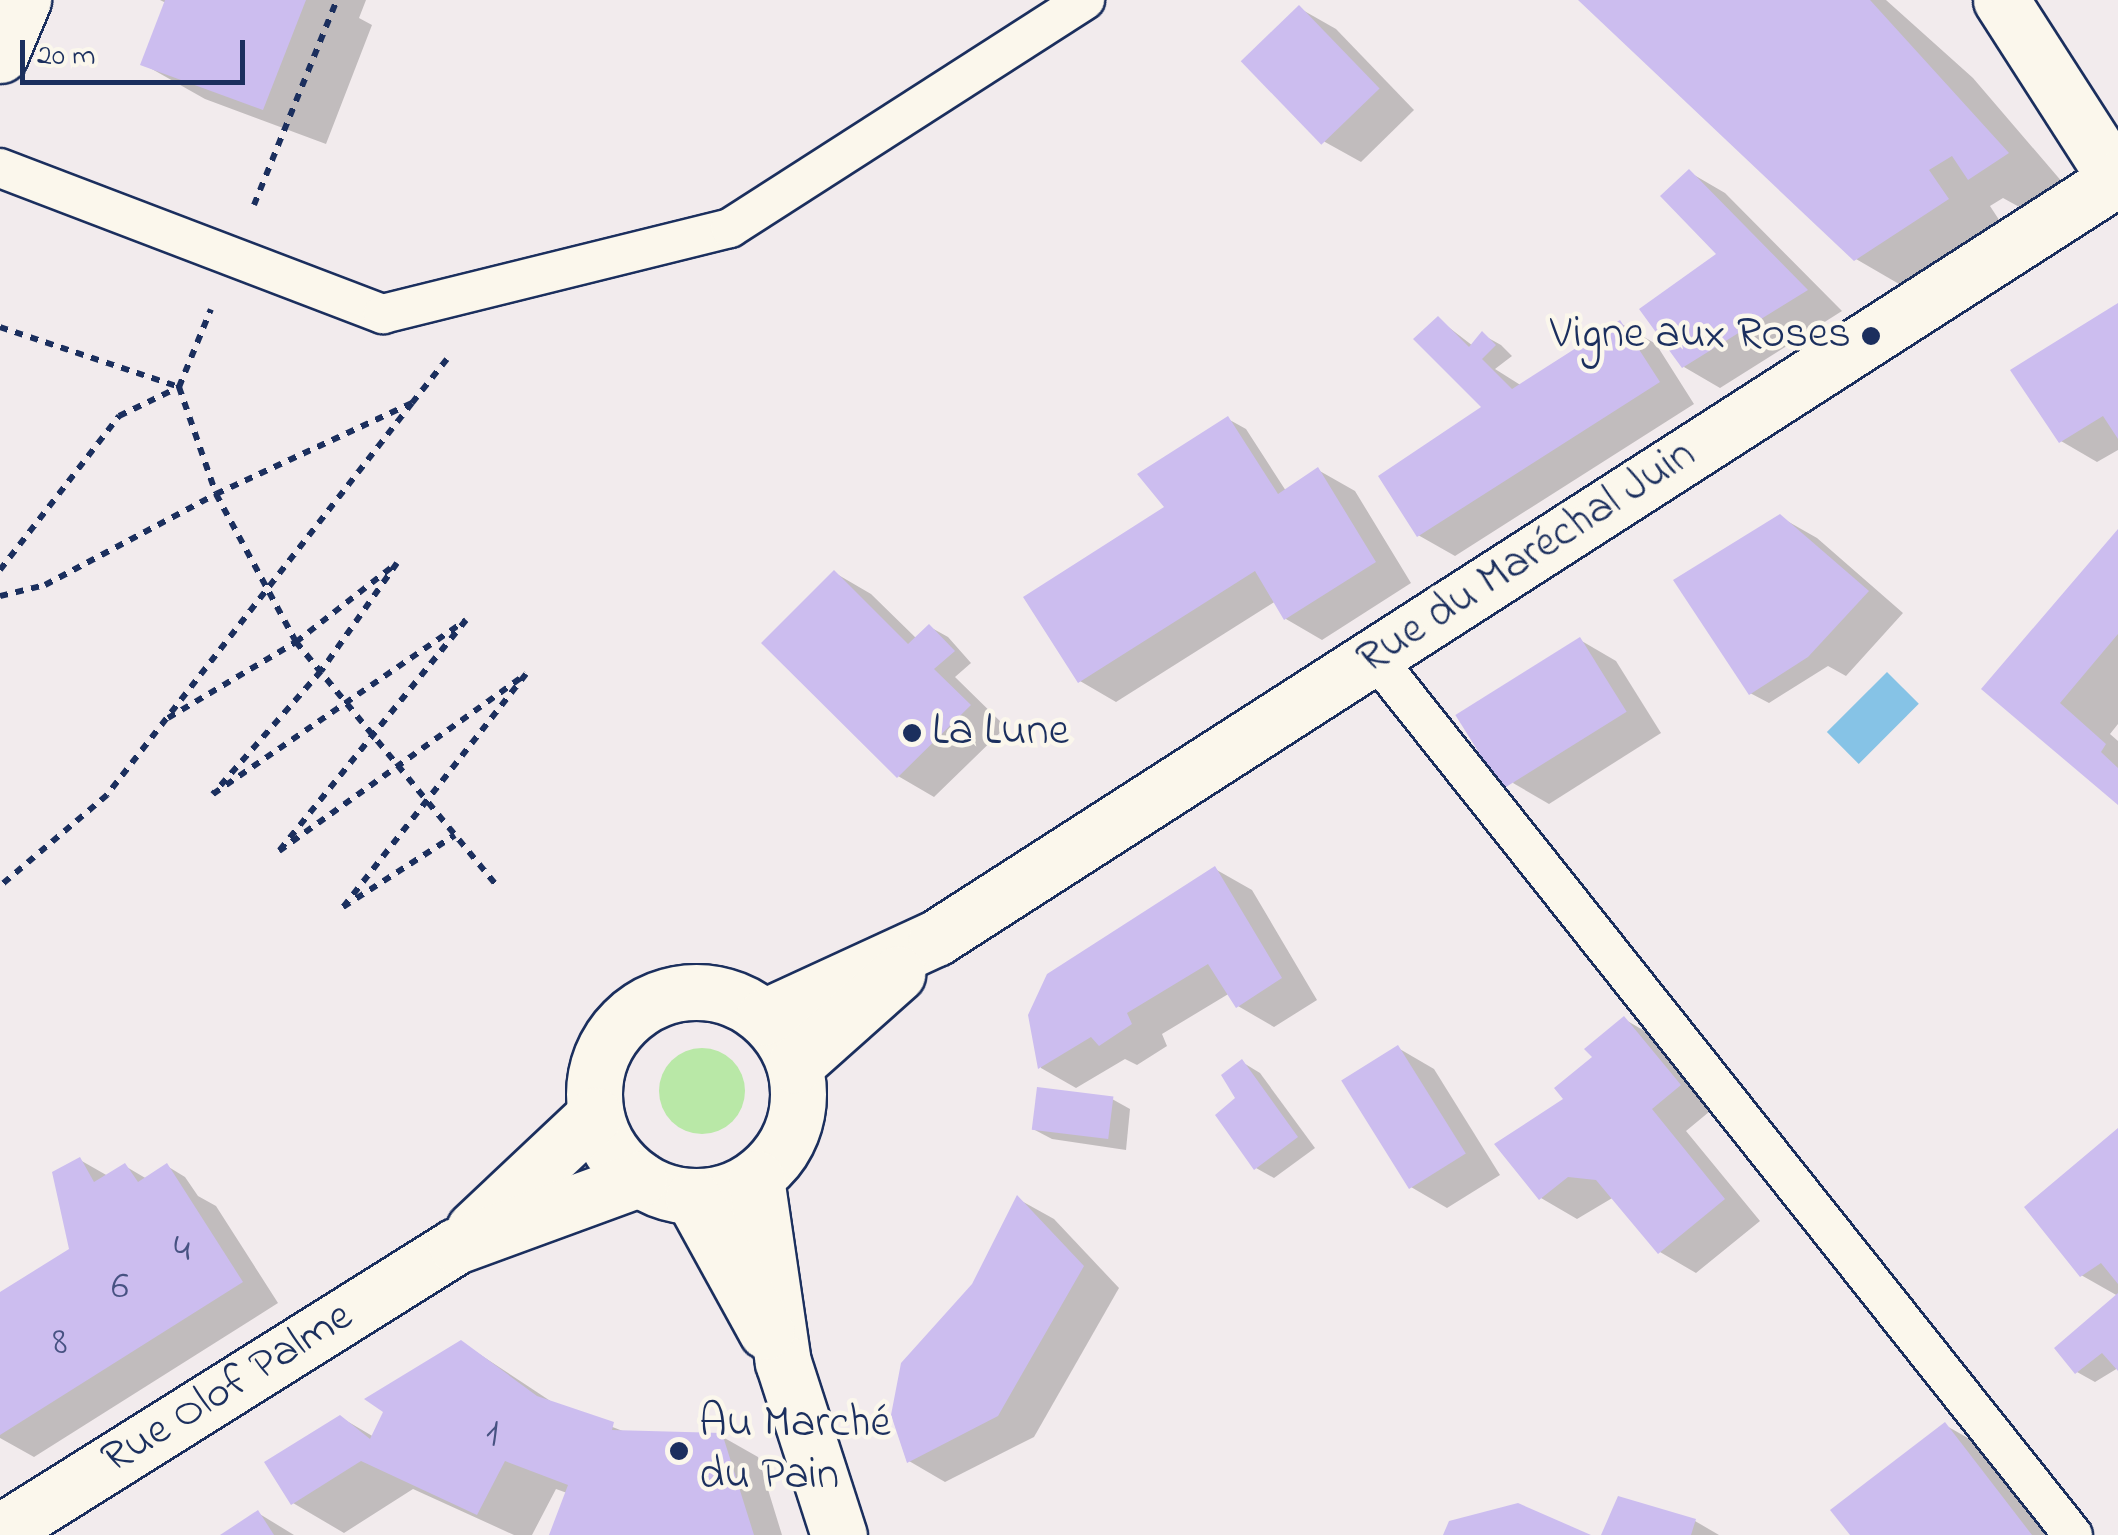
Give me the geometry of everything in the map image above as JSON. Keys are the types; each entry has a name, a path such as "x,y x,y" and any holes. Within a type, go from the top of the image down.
{"main road":[{"path":"0,55 23,0"},
{"path":"2001,0 2117,180"},
{"name":"Rue du Maréchal Juin","path":"764,1016 936,938 2117,180"},
{"name":"Rue du Maréchal Juin","path":"795,1065 936,938"},
{"path":"707,992 764,1016 795,1065 794,1128 780,1156 756,1178 726,1192 693,1198 638,1179 604,1140 596,1115 603,1052 620,1025 645,1005 675,993 707,992"},
{"name":"Rue Olof Palme","path":"0,1532 456,1246 596,1115"},
{"path":"756,1178 784,1362 831,1531"},
{"name":"Rue Olof Palme","path":"456,1246 638,1179"},
{"path":"693,1198 784,1362"}],"lane":[{"path":"0,168 384,314 730,228 1085,0"},
{"path":"1374,656 2073,1535"}],"path":[{"path":"0,570 119,416 180,387 216,494 296,642 496,885"},
{"path":"0,596 45,586 216,494 412,404 269,592 106,795 0,886"},
{"path":"168,718 296,642 398,563 321,671 213,794 466,620 279,851 526,674 424,798 343,907 455,835"}],"green space":[{"path":"702,1048 732,1061 745,1091 732,1121 702,1134 672,1121 659,1091 672,1061"}],"water":[{"path":"1887,672 1919,704 1859,764 1827,732"}],"building":[{"path":"165,0 306,0 263,110 140,65"},
{"path":"1578,0 1870,0 2009,153 1968,180 1952,156 1929,170 1949,199 1854,261"},
{"path":"1299,5 1380,88 1321,145 1241,61"},
{"path":"1689,169 1808,290 1682,368 1639,309 1716,254 1660,196"},
{"path":"2118,303 2118,439 2103,416 2059,443 2010,370"},
{"path":"1438,316 1469,347 1482,331 1496,345 1482,359 1512,389 1620,320 1660,382 1417,537 1378,476 1481,407 1413,339"},
{"path":"1228,416 1278,494 1318,467 1376,562 1284,620 1255,571 1078,683 1023,597 1164,507 1137,474"},
{"path":"1780,514 1869,591 1808,657 1749,695 1673,580"},
{"path":"2118,529 2118,634 2060,703 2106,744 2101,752 2118,768 2118,805 1981,689"},
{"path":"834,570 908,644 929,624 955,651 934,669 971,705 897,778 761,643"},
{"path":"1580,637 1627,712 1502,790 1455,715"},
{"path":"1215,866 1282,978 1236,1008 1208,964 1127,1013 1132,1024 1099,1046 1091,1037 1038,1069 1028,1015 1047,974"},
{"path":"1624,1016 1681,1085 1652,1109 1725,1199 1658,1254 1596,1180 1568,1177 1539,1200 1494,1144 1563,1099 1554,1088 1592,1057 1584,1049"},
{"path":"1398,1045 1466,1154 1409,1189 1341,1081"},
{"path":"1242,1059 1298,1137 1254,1170 1215,1115 1235,1098 1221,1075"},
{"path":"1037,1087 1113,1096 1108,1139 1032,1130"},
{"path":"2118,1128 2118,1284 2101,1263 2080,1277 2024,1207"},
{"path":"80,1157 94,1182 125,1163 138,1182 167,1163 243,1282 0,1435 0,1292 69,1249 52,1172"},
{"path":"1017,1195 1084,1266 998,1416 907,1463 891,1415 901,1363 972,1284"},
{"path":"2118,1293 2118,1371 2102,1353 2075,1374 2054,1348"},
{"path":"461,1340 537,1396 614,1422 612,1430 722,1433 754,1535 549,1535 568,1485 505,1461 477,1515 361,1461 291,1505 264,1462 340,1415 370,1439 383,1412 364,1399"},
{"path":"1945,1422 2032,1535 1850,1535 1830,1510"},
{"path":"1618,1496 1696,1519 1691,1535 1601,1535"},
{"path":"1518,1503 1591,1535 1443,1535 1449,1521"},
{"path":"258,1510 274,1535 220,1535"}],"place":[{"name":"Vigne aux Roses","path":"1871,336"},
{"name":"La Lune","path":"912,733"},
{"name":"Au Marché du Pain","path":"679,1451"}]}
